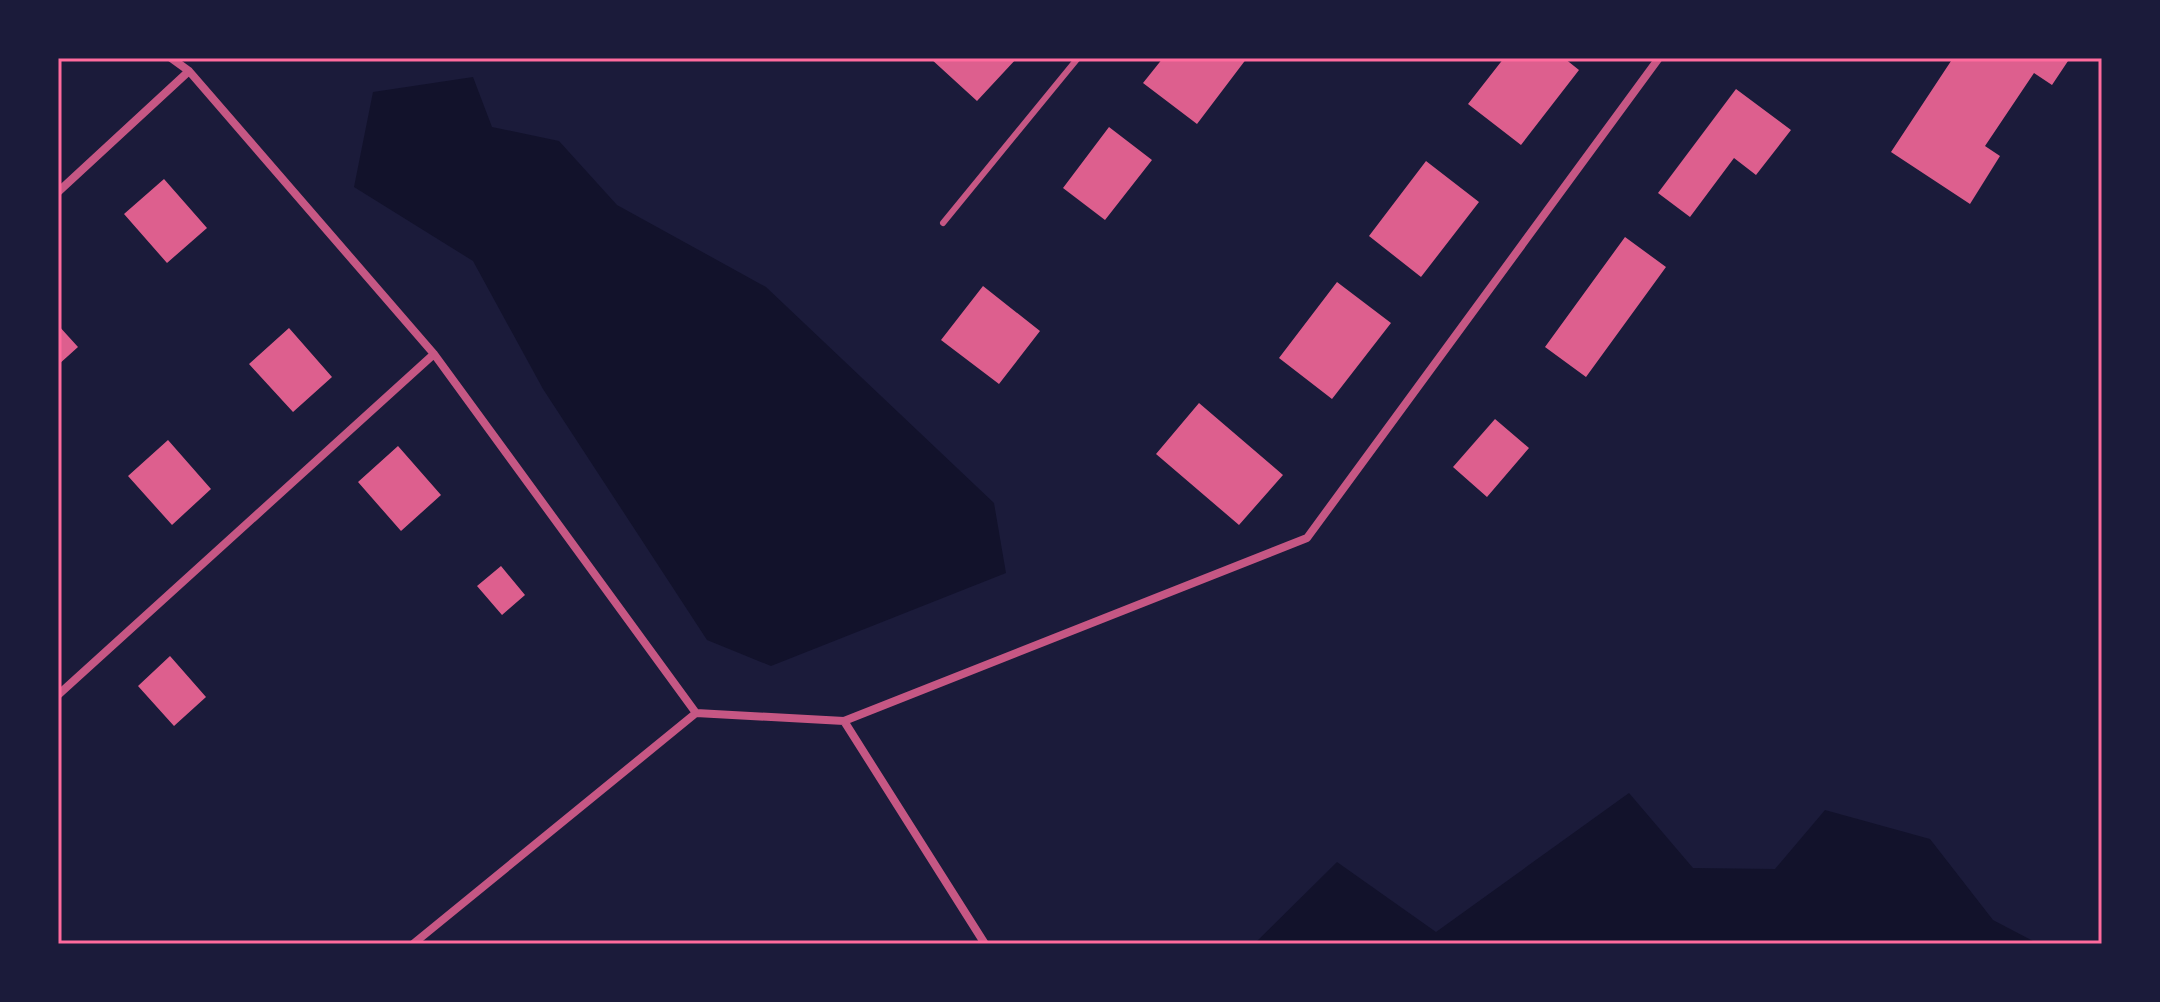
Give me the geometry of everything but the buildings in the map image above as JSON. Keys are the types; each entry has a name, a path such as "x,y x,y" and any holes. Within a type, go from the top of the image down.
{"street":[{"path":"171,58 189,71 434,354 696,713"},
{"path":"413,944 696,713 844,721 1307,538 1659,58"},
{"path":"58,192 189,71"},
{"path":"58,695 434,354"},
{"path":"844,721 985,944"}],"lane":[{"path":"943,223 1078,58"}],"shaded area":[{"path":"473,77 492,127 559,141 617,205 766,287 994,503 1006,573 771,666 707,640 543,389 473,261 354,187 373,92"},
{"path":"1629,793 1693,868 1775,869 1825,810 1930,839 1993,920 2039,944 1254,944 1337,862 1436,932"}]}
